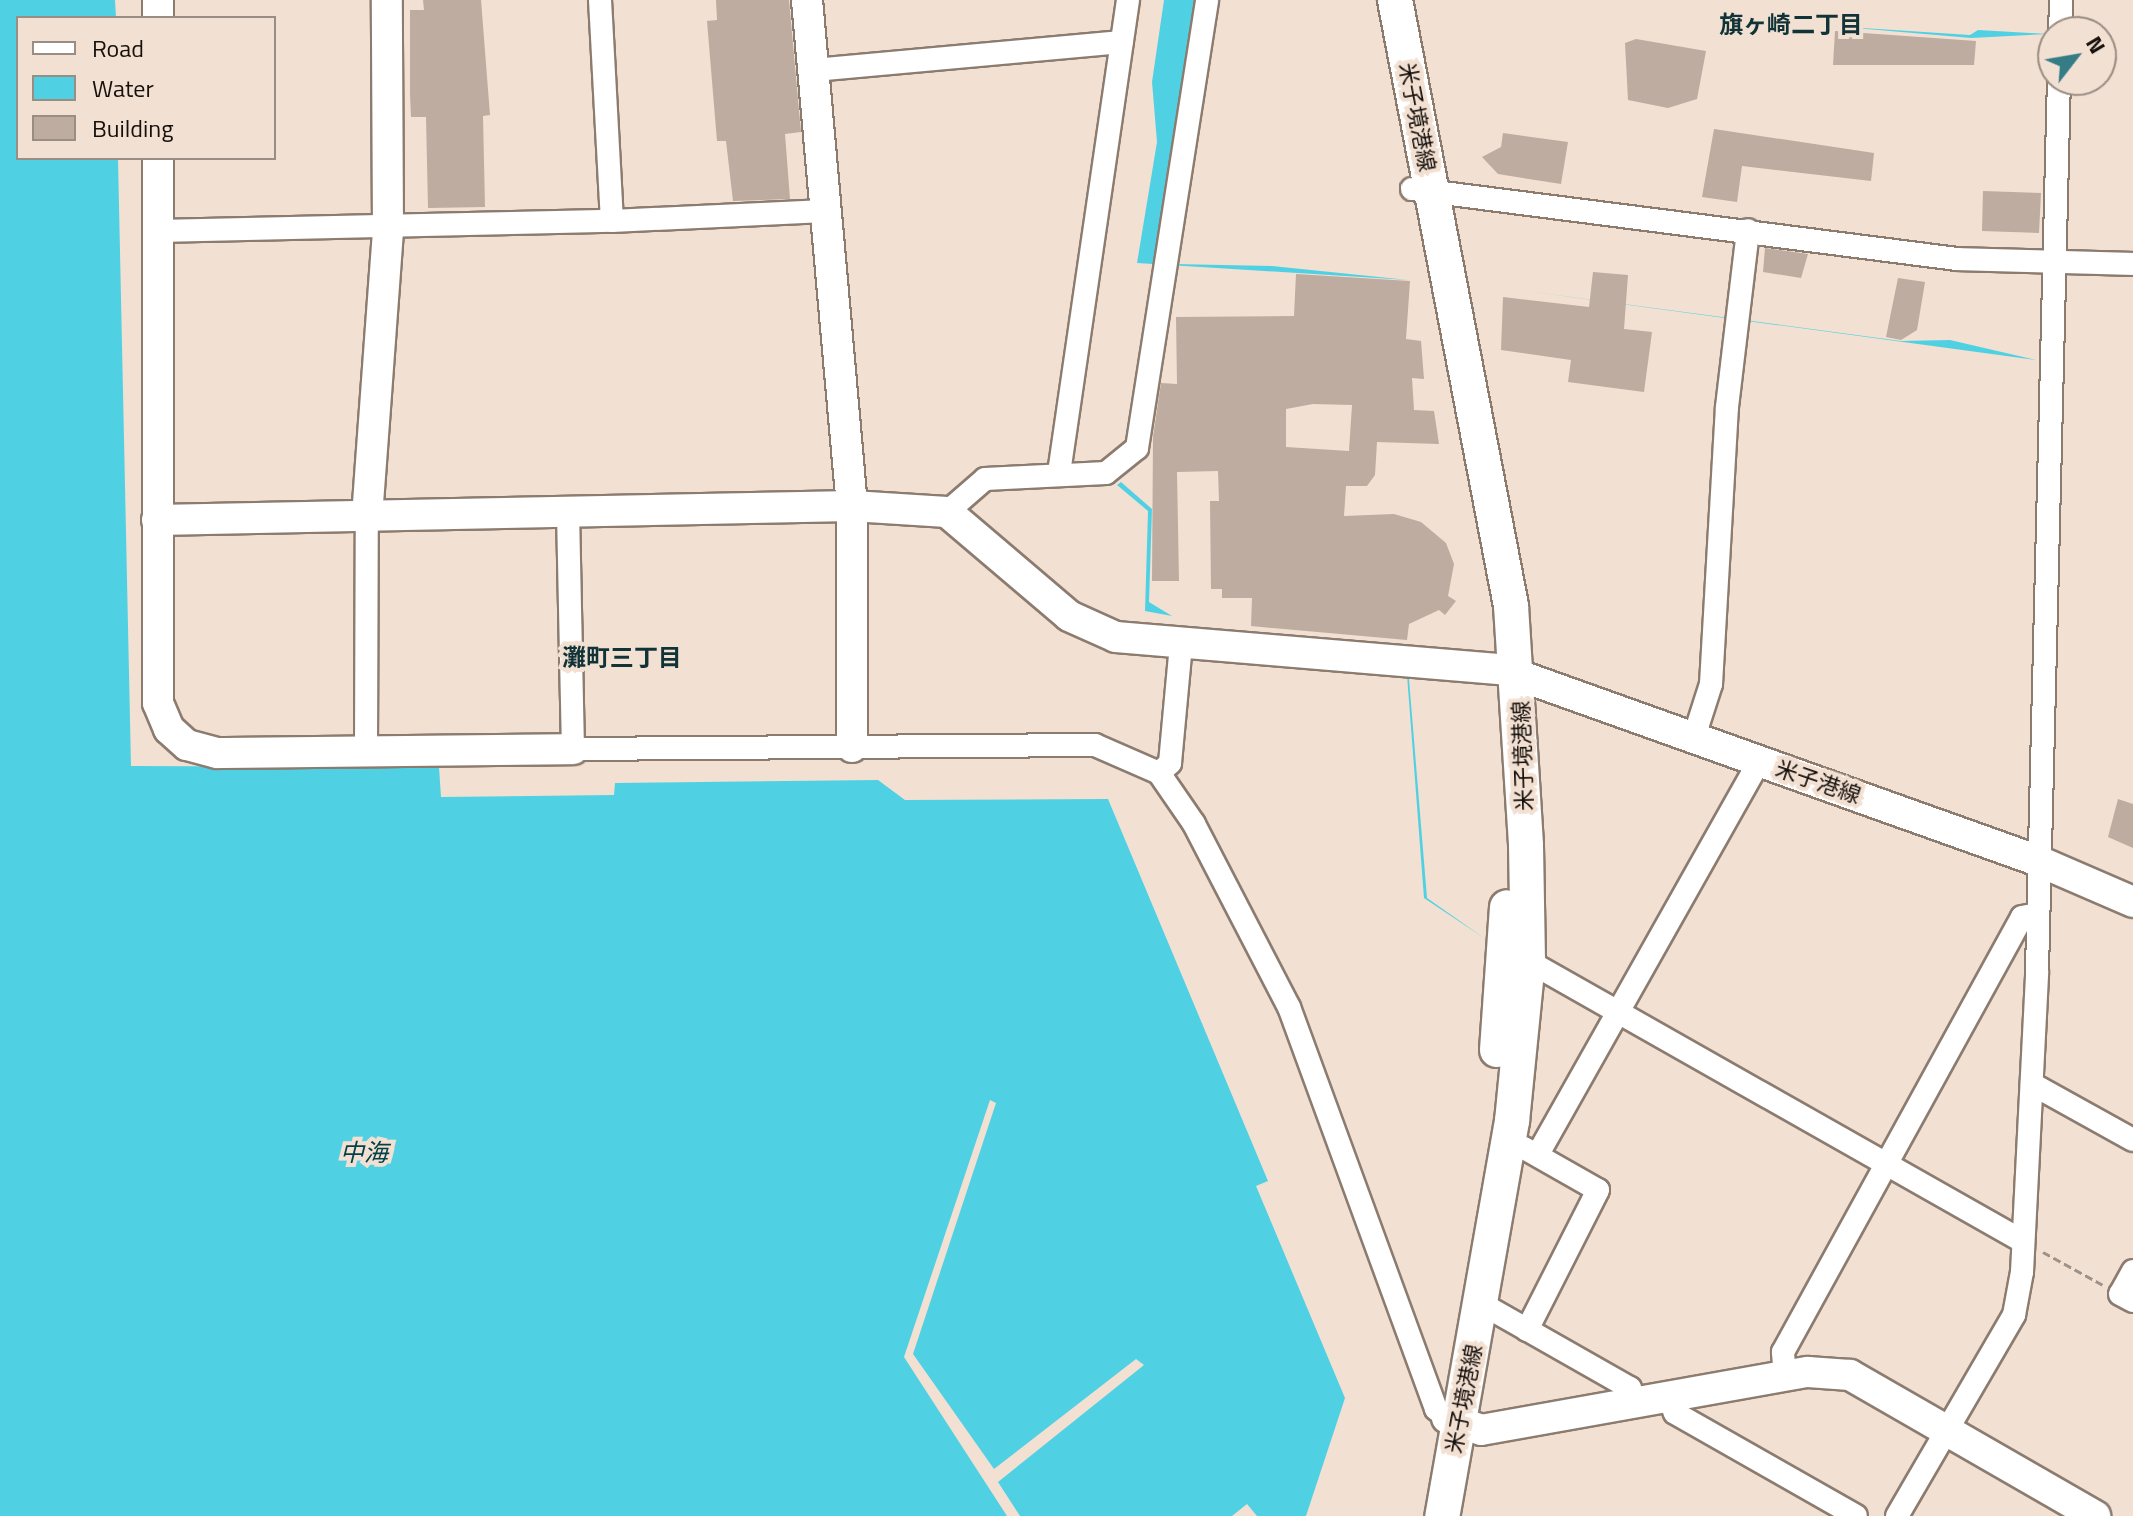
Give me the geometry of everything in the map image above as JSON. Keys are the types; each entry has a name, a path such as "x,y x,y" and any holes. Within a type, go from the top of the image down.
{"main road":[{"name":"米子境港線","path":"1374,0 1422,190"},
{"name":"米子境港線","path":"1395,0 1422,190 1465,443 1511,671 1528,961 1523,1150 1425,1516"},
{"name":"米子境港線","path":"1442,1516 1489,1141 1509,872 1511,671"}],"street":[{"path":"366,748 367,517 388,229 387,0"},
{"path":"600,0 612,221"},
{"path":"807,0 852,506 852,747"},
{"path":"1059,473 1128,0"},
{"path":"157,520 852,506 947,512 985,479 1106,473 1137,448 1207,0"},
{"path":"814,70 1122,42"},
{"path":"1897,1516 2014,1315 2032,1084 2033,915 2059,96"},
{"path":"158,160 158,703 169,729 187,745 217,753 366,748 1095,745 1159,773 1194,824 1289,1007 1436,1409 1453,1420 1481,1430 1785,1376 1850,1375 2076,1511"},
{"path":"1422,190 2054,266 2133,264"},
{"path":"158,231 388,229 825,211"},
{"path":"1694,737 1711,684 1736,322 1748,230"},
{"path":"568,512 573,749"},
{"name":"米子港線","path":"947,512 1069,616 1116,637 1511,671 2036,860 2133,902"},
{"path":"1159,773 1170,763 1181,644"},
{"path":"1527,1330 1598,1190 1523,1150 1618,1013 1759,762"},
{"path":"1785,1376 1783,1352 2022,917 2033,915"},
{"path":"1528,961 1886,1167 2022,1241"},
{"path":"2032,1084 2133,1140"},
{"path":"2126,1298 2133,1271"},
{"path":"1482,1304 1630,1388 1632,1403"},
{"path":"1668,1396 1675,1413 1856,1516"}],"path":[{"path":"2022,1241 2126,1298"}],"water":[{"name":"中海","path":"0,0 115,0 116,16 16,16 16,160 118,160 131,766 439,767 441,797 614,795 615,783 878,780 905,800 1108,799 1268,1181 1256,1186 1345,1398 1306,1516 1257,1516 1247,1504 1232,1516 1020,1516 998,1482 1144,1365 1136,1359 994,1469 913,1354 996,1103 990,1100 904,1357 1007,1516 0,1516"},
{"path":"1164,0 1197,0 1173,264 1272,266 1408,280 1137,263 1157,142 1152,82"},
{"path":"1832,26 1970,35 1978,30 2037,33 1971,38"},
{"path":"1474,284 1901,341 1950,340 2036,360"},
{"path":"1121,482 1152,509 1149,602 1172,616 1145,611 1148,511 1117,485"},
{"path":"1407,675 1453,679 1409,679 1427,898 1484,938 1424,898"}],"building":[{"path":"423,0 481,0 490,115 483,116 485,207 428,208 426,117 411,117 410,94 410,10 424,10"},
{"path":"716,0 789,0 801,132 785,134 790,199 733,201 726,141 717,141 707,21 717,20"},
{"path":"1835,31 1976,41 1974,65 1833,65"},
{"path":"1636,39 1706,51 1697,99 1668,108 1628,100 1625,43"},
{"path":"1714,129 1874,153 1871,181 1742,166 1737,202 1702,197"},
{"path":"1503,133 1568,142 1561,184 1498,174 1482,157 1501,147"},
{"path":"1983,191 2041,193 2039,233 1982,231"},
{"path":"1765,248 1808,254 1801,278 1763,272"},
{"path":"1593,272 1628,275 1624,329 1652,332 1644,392 1568,382 1571,360 1501,350 1503,297 1589,307"},
{"path":"1296,274 1410,281 1406,339 1421,341 1424,379 1412,378 1414,410 1434,411 1439,444 1377,442 1375,475 1367,486 1346,486 1344,516 1394,514 1421,522 1446,543 1454,564 1448,596 1456,601 1445,615 1439,610 1409,624 1407,640 1251,626 1252,598 1222,598 1222,589 1211,589 1210,501 1219,501 1218,471 1177,472 1179,581 1152,581 1153,437 1161,383 1177,384 1176,317 1294,316","holes":["1313,404 1352,405 1349,451 1286,447 1286,409"]},
{"path":"1898,278 1925,282 1917,330 1901,340 1886,337"},
{"path":"2118,799 2133,804 2133,848 2108,837"}],"district":[{"name":"旗ヶ崎二丁目","path":"1791,25"},
{"name":"灘町三丁目","path":"622,658"}]}
